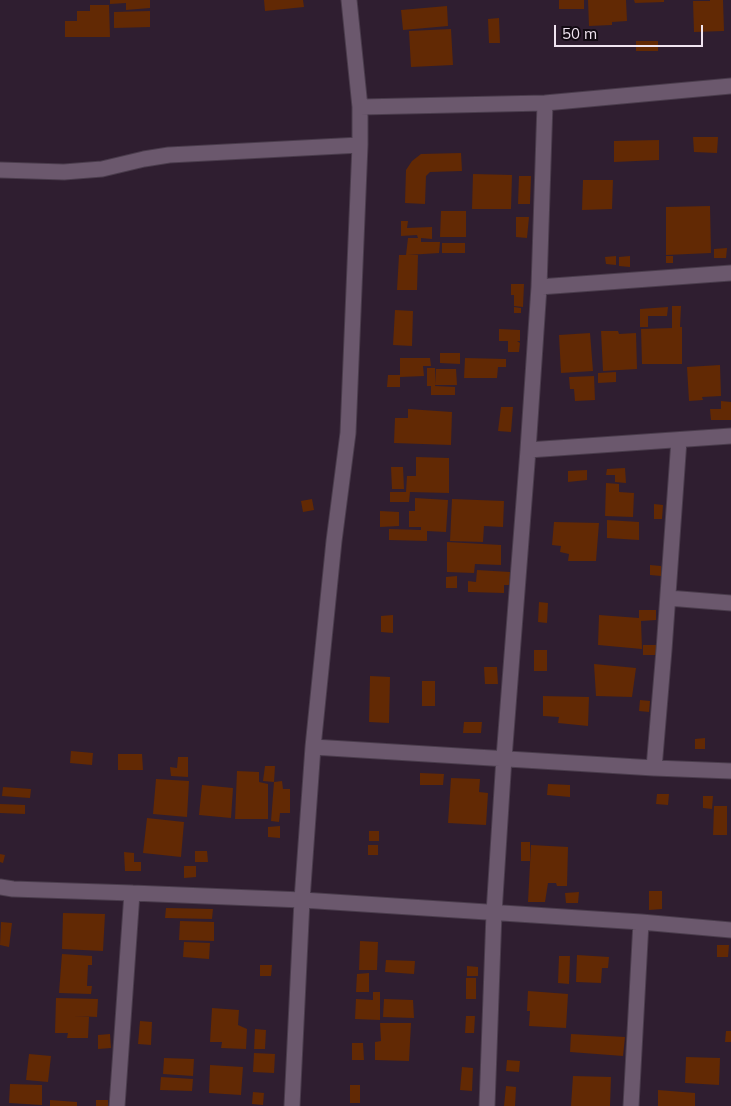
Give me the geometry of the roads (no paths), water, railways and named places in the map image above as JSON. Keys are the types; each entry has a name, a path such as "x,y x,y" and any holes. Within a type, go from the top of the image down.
{"street":[{"path":"292,1106 302,900 313,748 334,541 348,433 360,145 360,107 349,0"},
{"path":"360,107 545,103 731,86"},
{"path":"488,1106 494,913 539,287 545,103"},
{"path":"0,170 64,172 102,169 169,154 360,145"},
{"path":"539,287 731,273"},
{"path":"528,450 731,436"},
{"path":"654,768 679,440"},
{"path":"668,598 731,603"},
{"path":"313,748 731,771"},
{"path":"0,887 302,900 641,922 731,930"},
{"path":"117,1106 132,893"},
{"path":"631,1106 641,922"}]}
